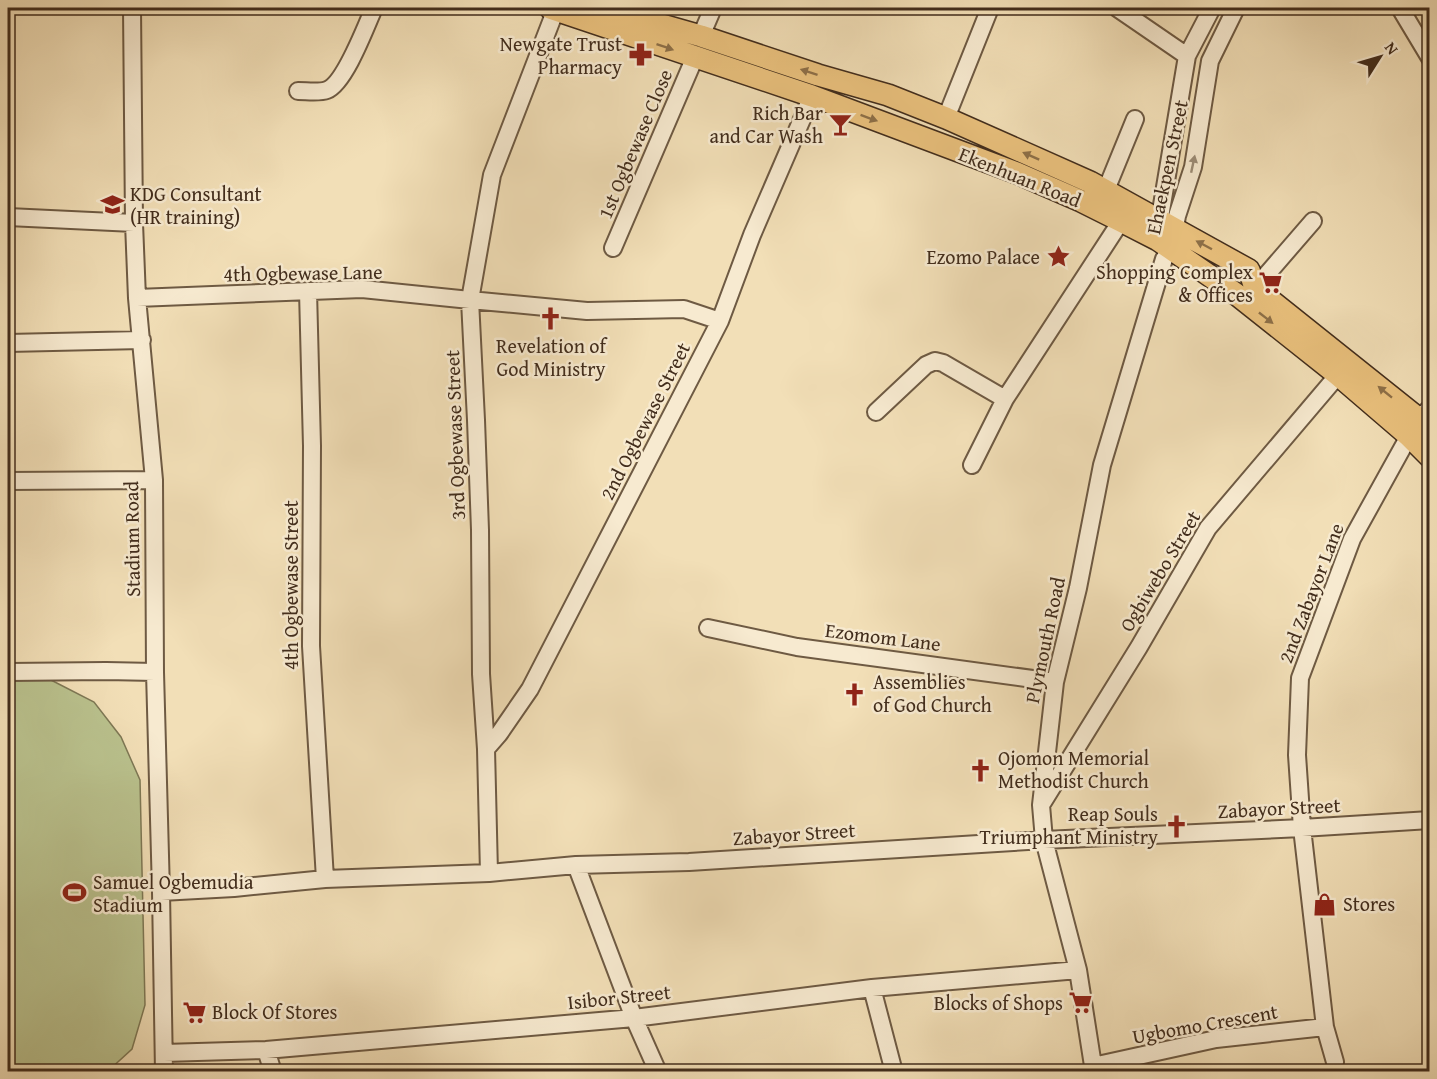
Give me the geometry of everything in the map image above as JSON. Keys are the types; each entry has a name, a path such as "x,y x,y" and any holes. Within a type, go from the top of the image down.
{"main road":[{"name":"Ekenhuan Road","path":"553,8 812,96 1017,173 1165,239 1249,270 1255,288 1422,423 1430,457"},
{"name":"Ekenhuan Road","path":"610,8 818,75 888,95 946,118 1106,190 1338,375 1422,423"}],"street":[{"name":"Stadium Road","path":"132,8 137,298 153,480 154,672 164,1071"},
{"path":"298,91 325,91 339,80 374,8"},
{"name":"3rd Ogbewase Street","path":"489,873 470,300 492,175 553,8"},
{"path":"701,36 713,8"},
{"path":"946,118 990,8"},
{"path":"1117,8 1187,56"},
{"name":"Ehaekpen Street","path":"1165,239 1187,56 1212,8"},
{"name":"Ehaekpen Street","path":"1165,239 1177,216 1193,167 1210,61 1236,8"},
{"path":"1400,8 1430,58"},
{"name":"1st Ogbewase Close","path":"613,248 695,57"},
{"name":"2nd Ogbewase Street","path":"486,749 530,689 720,321 752,235 812,96"},
{"path":"1106,190 1135,119"},
{"path":"8,217 134,223"},
{"path":"972,465 1005,399 1122,221"},
{"path":"1255,288 1313,221"},
{"name":"Plymouth Road","path":"1093,1069 1078,970 1044,840 1041,805 1054,682 1078,588 1102,465 1165,239"},
{"name":"4th Ogbewase Lane","path":"137,298 362,289 587,311 684,309 720,321"},
{"name":"4th Ogbewase Street","path":"308,291 312,446 311,646 325,879"},
{"path":"8,343 142,340"},
{"path":"876,412 926,365 935,361 943,363 1005,399"},
{"name":"Ogbiwebo Street","path":"1041,805 1139,647 1208,528 1338,375"},
{"name":"2nd Zabayor Lane","path":"1335,1062 1325,1027 1302,828 1297,755 1300,678 1352,539 1422,423"},
{"path":"8,481 153,480"},
{"name":"Ezomom Lane","path":"708,628 797,647 1054,682"},
{"path":"8,672 154,672"},
{"name":"Zabayor Street","path":"161,892 325,879 489,873 576,865 689,862 1044,840 1430,820"},
{"path":"576,865 634,1018 658,1071"},
{"name":"Isibor Street","path":"164,1053 266,1050 634,1018 872,988 1078,970"},
{"path":"872,988 894,1071"},
{"name":"Ugbomo Crescent","path":"1093,1069 1216,1039 1325,1027"},
{"path":"266,1050 273,1071"}],"green space":[{"name":"Samuel Ogbemudia Stadium","path":"49,679 94,702 121,737 140,780 145,1005 132,1049 108,1071 8,1071 8,681"}],"place":[{"name":"Newgate Trust Pharmacy","path":"640,55"},
{"name":"Rich Bar and Car Wash","path":"841,125"},
{"name":"KDG Consultant (HR training)","path":"112,205"},
{"name":"Ezomo Palace","path":"1058,257"},
{"name":"Shopping Complex & Offices","path":"1271,283"},
{"name":"Revelation of God Ministry","path":"551,318"},
{"name":"Assemblies of God Church","path":"855,694"},
{"name":"Ojomon Memorial Methodist Church","path":"980,770"},
{"name":"Reap Souls Triumphant Ministry","path":"1176,826"},
{"name":"Samuel Ogbemudia Stadium","path":"75,893"},
{"name":"Stores","path":"1325,904"},
{"name":"Blocks of Shops","path":"1081,1003"},
{"name":"Block Of Stores","path":"194,1012"}]}
